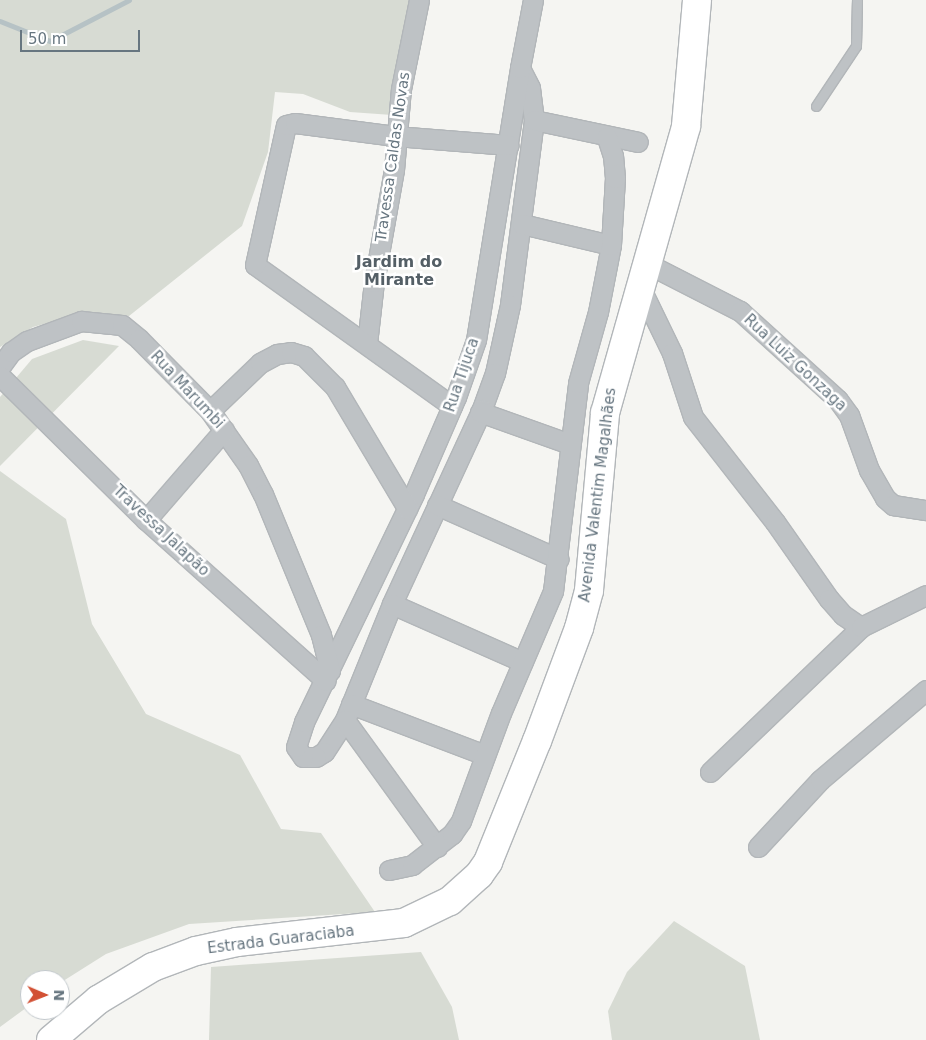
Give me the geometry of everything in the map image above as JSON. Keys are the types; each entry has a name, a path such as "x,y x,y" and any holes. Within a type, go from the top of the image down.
{"main road":[{"name":"Avenida Valentim Magalhães","path":"389,927 433,911 467,887 488,862 514,804 579,628 590,590 605,413 686,126 697,0"},
{"name":"Estrada Guaraciaba","path":"50,1040 98,1000 153,967 196,951 237,942 389,927"}],"street":[{"name":"Travessa Caldas Novas","path":"367,344 374,282 394,170 395,136 419,0"},
{"name":"Rua Tijuca","path":"348,712 324,752 310,759 304,757 296,747 304,722 328,676 407,508 452,406 476,340 520,68 533,0"},
{"path":"348,712 392,604 480,412 504,336 522,224 534,120 530,88 520,68"},
{"path":"534,120 607,137 638,142"},
{"path":"452,406 255,265 286,125 295,123 395,136 509,145"},
{"path":"389,870 412,865 437,847 461,821 485,755 553,591 558,559 561,500 578,383 598,312 611,245 615,178 613,156 607,137"},
{"path":"522,224 611,245"},
{"path":"643,274 672,352 693,417 776,522 829,599 843,615 861,627"},
{"name":"Rua Luiz Gonzaga","path":"643,274 740,311 838,400 850,415 868,470 885,498 893,505 926,510"},
{"name":"Rua Marumbi","path":"0,367 11,352 46,332 81,321 122,326 210,411 224,430 263,494 321,635 328,676"},
{"path":"210,411 260,363 277,354 291,352 304,356 335,387 407,508"},
{"name":"Travessa Jalapão","path":"0,376 146,520 328,676"},
{"path":"480,412 570,444"},
{"path":"146,520 224,430"},
{"path":"437,505 558,559"},
{"path":"710,772 861,627 924,600"},
{"path":"392,604 523,662"},
{"path":"758,847 820,780 926,690"},
{"path":"348,712 485,755"},
{"path":"348,712 437,847"}],"lane":[{"path":"816,106 856,46 857,0"}],"shaded area":[{"path":"0,0 410,0 392,115 350,112 303,94 275,92 268,152 242,226 129,316 62,319 33,327 0,347"},
{"path":"83,340 119,346 0,466 0,397 32,359"},
{"path":"0,471 66,519 92,624 146,714 240,755 281,829 321,833 375,912 189,924 106,954 70,977 70,970 20,970 20,1012 0,1027"},
{"path":"674,921 745,966 760,1040 612,1040 608,1011 627,972"},
{"path":"421,952 452,1007 459,1040 209,1040 211,967"}],"waterway":[{"path":"0,21 50,41 129,0"}],"district":[{"name":"Jardim do Mirante","path":"399,271"}]}
